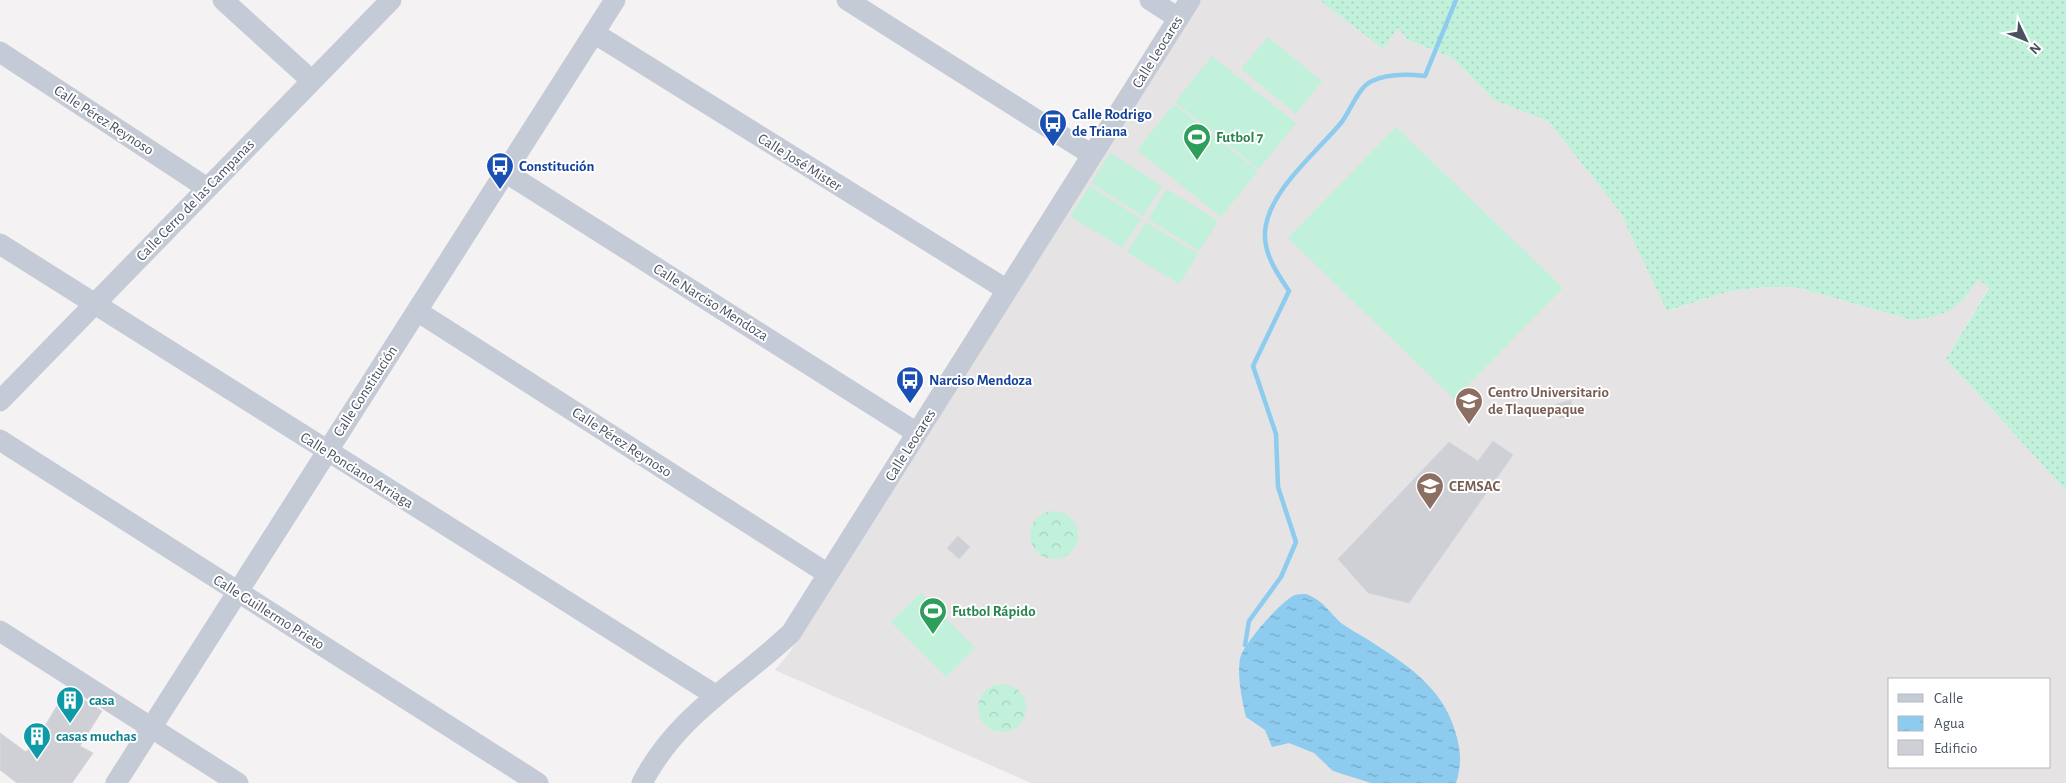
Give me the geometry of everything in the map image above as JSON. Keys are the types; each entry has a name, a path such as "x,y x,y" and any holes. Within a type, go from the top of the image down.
{"street":[{"path":"223,0 312,81"},
{"name":"Calle Cerro de las Campanas","path":"0,400 391,0"},
{"name":"Calle Constitución","path":"116,783 615,0"},
{"path":"847,0 1092,155"},
{"path":"1150,0 1178,18"},
{"name":"Calle Leocares","path":"642,783 662,749 680,728 715,695 768,655 791,634 1190,0"},
{"name":"Calle José Mister","path":"594,33 1007,290"},
{"name":"Calle Pérez Reynoso","path":"0,52 207,188"},
{"name":"Calle Narciso Mendoza","path":"505,172 917,433"},
{"name":"Calle Ponciano Arriaga","path":"0,244 715,695"},
{"name":"Calle Pérez Reynoso","path":"417,310 828,574"},
{"name":"Calle Guillermo Prieto","path":"0,440 538,783"},
{"path":"0,631 238,783"}],"shaded area":[{"name":"Centro Universitario de Tlaquepaque","path":"1199,0 1319,0 1383,49 1398,28 1408,40 1453,58 1494,100 1548,121 1620,212 1668,311 1730,291 1764,287 1795,287 1912,320 1964,299 1978,279 1989,287 1946,359 2066,491 2066,783 1031,783 775,670 789,653"}],"green space":[{"path":"1319,0 2066,0 2066,491 1946,359 1989,288 1978,279 1964,299 1949,311 1933,317 1912,320 1795,287 1764,287 1730,291 1667,311 1620,212 1548,121 1494,100 1453,58 1408,40 1398,28 1383,49"},
{"path":"1268,37 1322,81 1296,114 1241,69"},
{"name":"Futbol 7","path":"1212,56 1296,123 1259,169 1175,102"},
{"name":"Futbol 7","path":"1174,104 1258,171 1221,217 1137,150"},
{"path":"1396,127 1563,288 1454,399 1288,238"},
{"path":"1110,153 1162,186 1143,216 1091,183"},
{"path":"1090,186 1141,219 1122,248 1070,216"},
{"path":"1167,189 1218,221 1199,251 1148,219"},
{"path":"1146,222 1198,254 1179,284 1127,252"},
{"path":"1049,511 1059,511 1068,515 1074,521 1078,535 1074,549 1068,555 1059,559 1049,559 1040,555 1034,549 1030,540 1030,530 1034,521 1040,515"},
{"name":"Futbol Rápido","path":"921,593 975,648 946,677 891,622"},
{"path":"997,684 1007,684 1019,691 1026,703 1026,713 1019,725 1007,732 997,732 989,728 982,721 978,713 978,703 982,695 989,688"}],"water":[{"path":"1306,594 1322,603 1341,623 1408,667 1431,688 1449,715 1457,738 1460,763 1456,783 1371,783 1333,771 1314,753 1289,743 1272,747 1265,730 1246,717 1239,666 1242,652 1281,605 1295,595"}],"building":[{"path":"1571,400 1574,415 1560,418 1556,404"},
{"name":"CEMSAC","path":"1493,441 1513,455 1409,603 1368,593 1338,559 1449,442 1478,461"},
{"path":"958,536 970,547 959,559 947,548"},
{"path":"67,689 102,711 80,746 93,753 72,783 17,783 0,770 0,733 26,752 37,739"}],"waterway":[{"path":"1245,645 1249,621 1281,577 1296,542 1278,487 1276,434 1253,366 1289,291 1269,256 1265,240 1268,217 1284,187 1341,123 1358,94 1367,84 1378,78 1391,75 1425,76 1456,0"}],"place":[{"name":"Calle Rodrigo de Triana","path":"1053,147"},
{"name":"Futbol 7","path":"1197,161"},
{"name":"Constitución","path":"500,190"},
{"name":"Narciso Mendoza","path":"910,404"},
{"name":"Centro Universitario de Tlaquepaque","path":"1469,425"},
{"name":"CEMSAC","path":"1430,510"},
{"name":"Futbol Rápido","path":"933,635"},
{"name":"casa","path":"70,724"},
{"name":"casas muchas","path":"37,760"}]}
